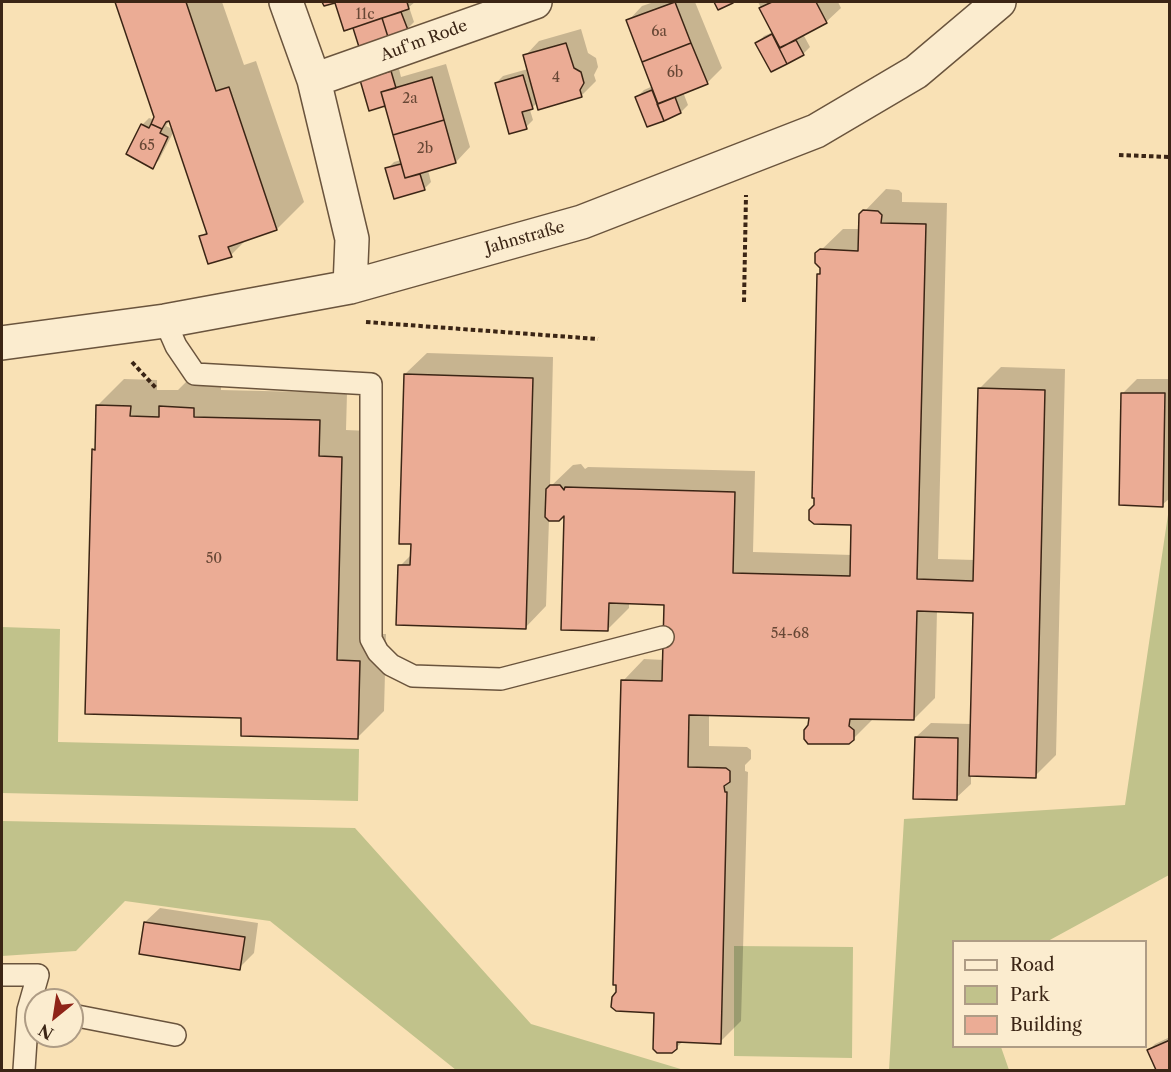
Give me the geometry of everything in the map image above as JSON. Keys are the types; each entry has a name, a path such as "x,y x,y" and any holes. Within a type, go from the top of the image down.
{"street":[{"path":"286,2 314,80 352,239 350,288"},
{"name":"Auf'm Rode","path":"314,80 534,2"},
{"name":"Jahnstraße","path":"2,343 165,321 350,288 582,222 816,131 916,72 999,2"}],"lane":[{"path":"165,321 176,346 195,374 370,384 371,639 378,652 391,665 413,675 501,679 663,637"},
{"path":"2,975 38,975 36,988"},
{"path":"84,1017 175,1035"},
{"path":"24,1071 27,1048"}],"path":[{"path":"1119,154 1170,157"},
{"path":"744,302 747,187"},
{"path":"362,322 598,339"},
{"path":"128,357 156,388"}],"green space":[{"path":"1169,508 1169,875 1050,940 952,940 952,1048 1001,1048 1009,1070 889,1070 904,819 1125,805"},
{"path":"2,627 60,629 58,742 359,749 358,801 2,793"},
{"path":"2,821 355,828 531,1024 684,1070 456,1070 270,921 125,901 76,951 2,956"},
{"path":"734,946 853,947 852,1058 734,1056"}],"building":[{"path":"115,2 186,2 216,91 229,87 277,230 228,247 232,257 208,264 199,236 207,234 169,121 162,129 151,124 154,117"},
{"path":"322,2 407,2 409,9 344,31 335,3 324,6"},
{"path":"675,2 691,43 642,62 626,20"},
{"path":"714,2 733,2 733,3 718,10"},
{"path":"772,2 816,2 827,23 780,48 759,8"},
{"path":"401,12 408,30 388,37 382,18"},
{"path":"382,18 388,37 359,47 353,28"},
{"path":"772,34 787,64 771,72 755,43"},
{"path":"796,40 804,55 787,64 779,48"},
{"path":"566,43 574,68 581,72 584,83 580,90 582,97 538,110 523,55"},
{"path":"691,43 708,84 658,104 642,62"},
{"path":"391,71 396,88 381,92 385,106 369,111 360,80"},
{"path":"523,75 533,109 522,112 527,129 509,134 495,83"},
{"path":"432,77 444,120 393,135 381,92"},
{"path":"652,90 664,121 647,127 635,97"},
{"path":"675,97 681,113 664,121 657,104"},
{"path":"444,120 456,163 405,178 393,135"},
{"path":"141,124 149,128 151,124 162,129 160,133 168,137 153,169 126,154"},
{"path":"401,164 405,178 420,174 425,190 394,199 385,168"},
{"path":"863,210 878,211 882,215 881,223 926,224 917,579 973,581 978,388 1045,390 1036,778 969,776 973,613 917,611 914,720 850,719 849,726 854,730 854,740 849,744 808,744 804,739 804,730 809,718 689,715 688,767 726,768 730,771 730,782 724,786 727,792 721,1044 677,1042 677,1049 672,1053 657,1053 653,1049 654,1013 616,1011 611,1007 612,997 616,992 616,985 613,985 621,680 662,681 664,605 609,603 608,631 561,630 564,516 559,521 549,521 545,517 546,489 550,485 560,485 564,490 565,487 735,492 733,573 850,576 851,525 814,524 809,520 809,510 814,505 814,498 812,498 817,274 820,274 820,268 815,263 815,253 820,249 858,251 859,214"},
{"path":"404,374 533,378 526,629 396,625 398,565 410,565 411,544 399,544"},
{"path":"1121,393 1165,393 1163,507 1119,505"},
{"path":"96,405 131,406 130,416 159,417 159,406 194,408 194,417 320,420 319,456 342,457 337,660 360,661 358,739 241,736 241,718 85,714 92,449 95,450"},
{"path":"915,737 958,738 957,800 913,799"},
{"path":"144,922 245,937 240,970 139,954"},
{"path":"1170,1040 1170,1070 1156,1070 1147,1050"}]}
